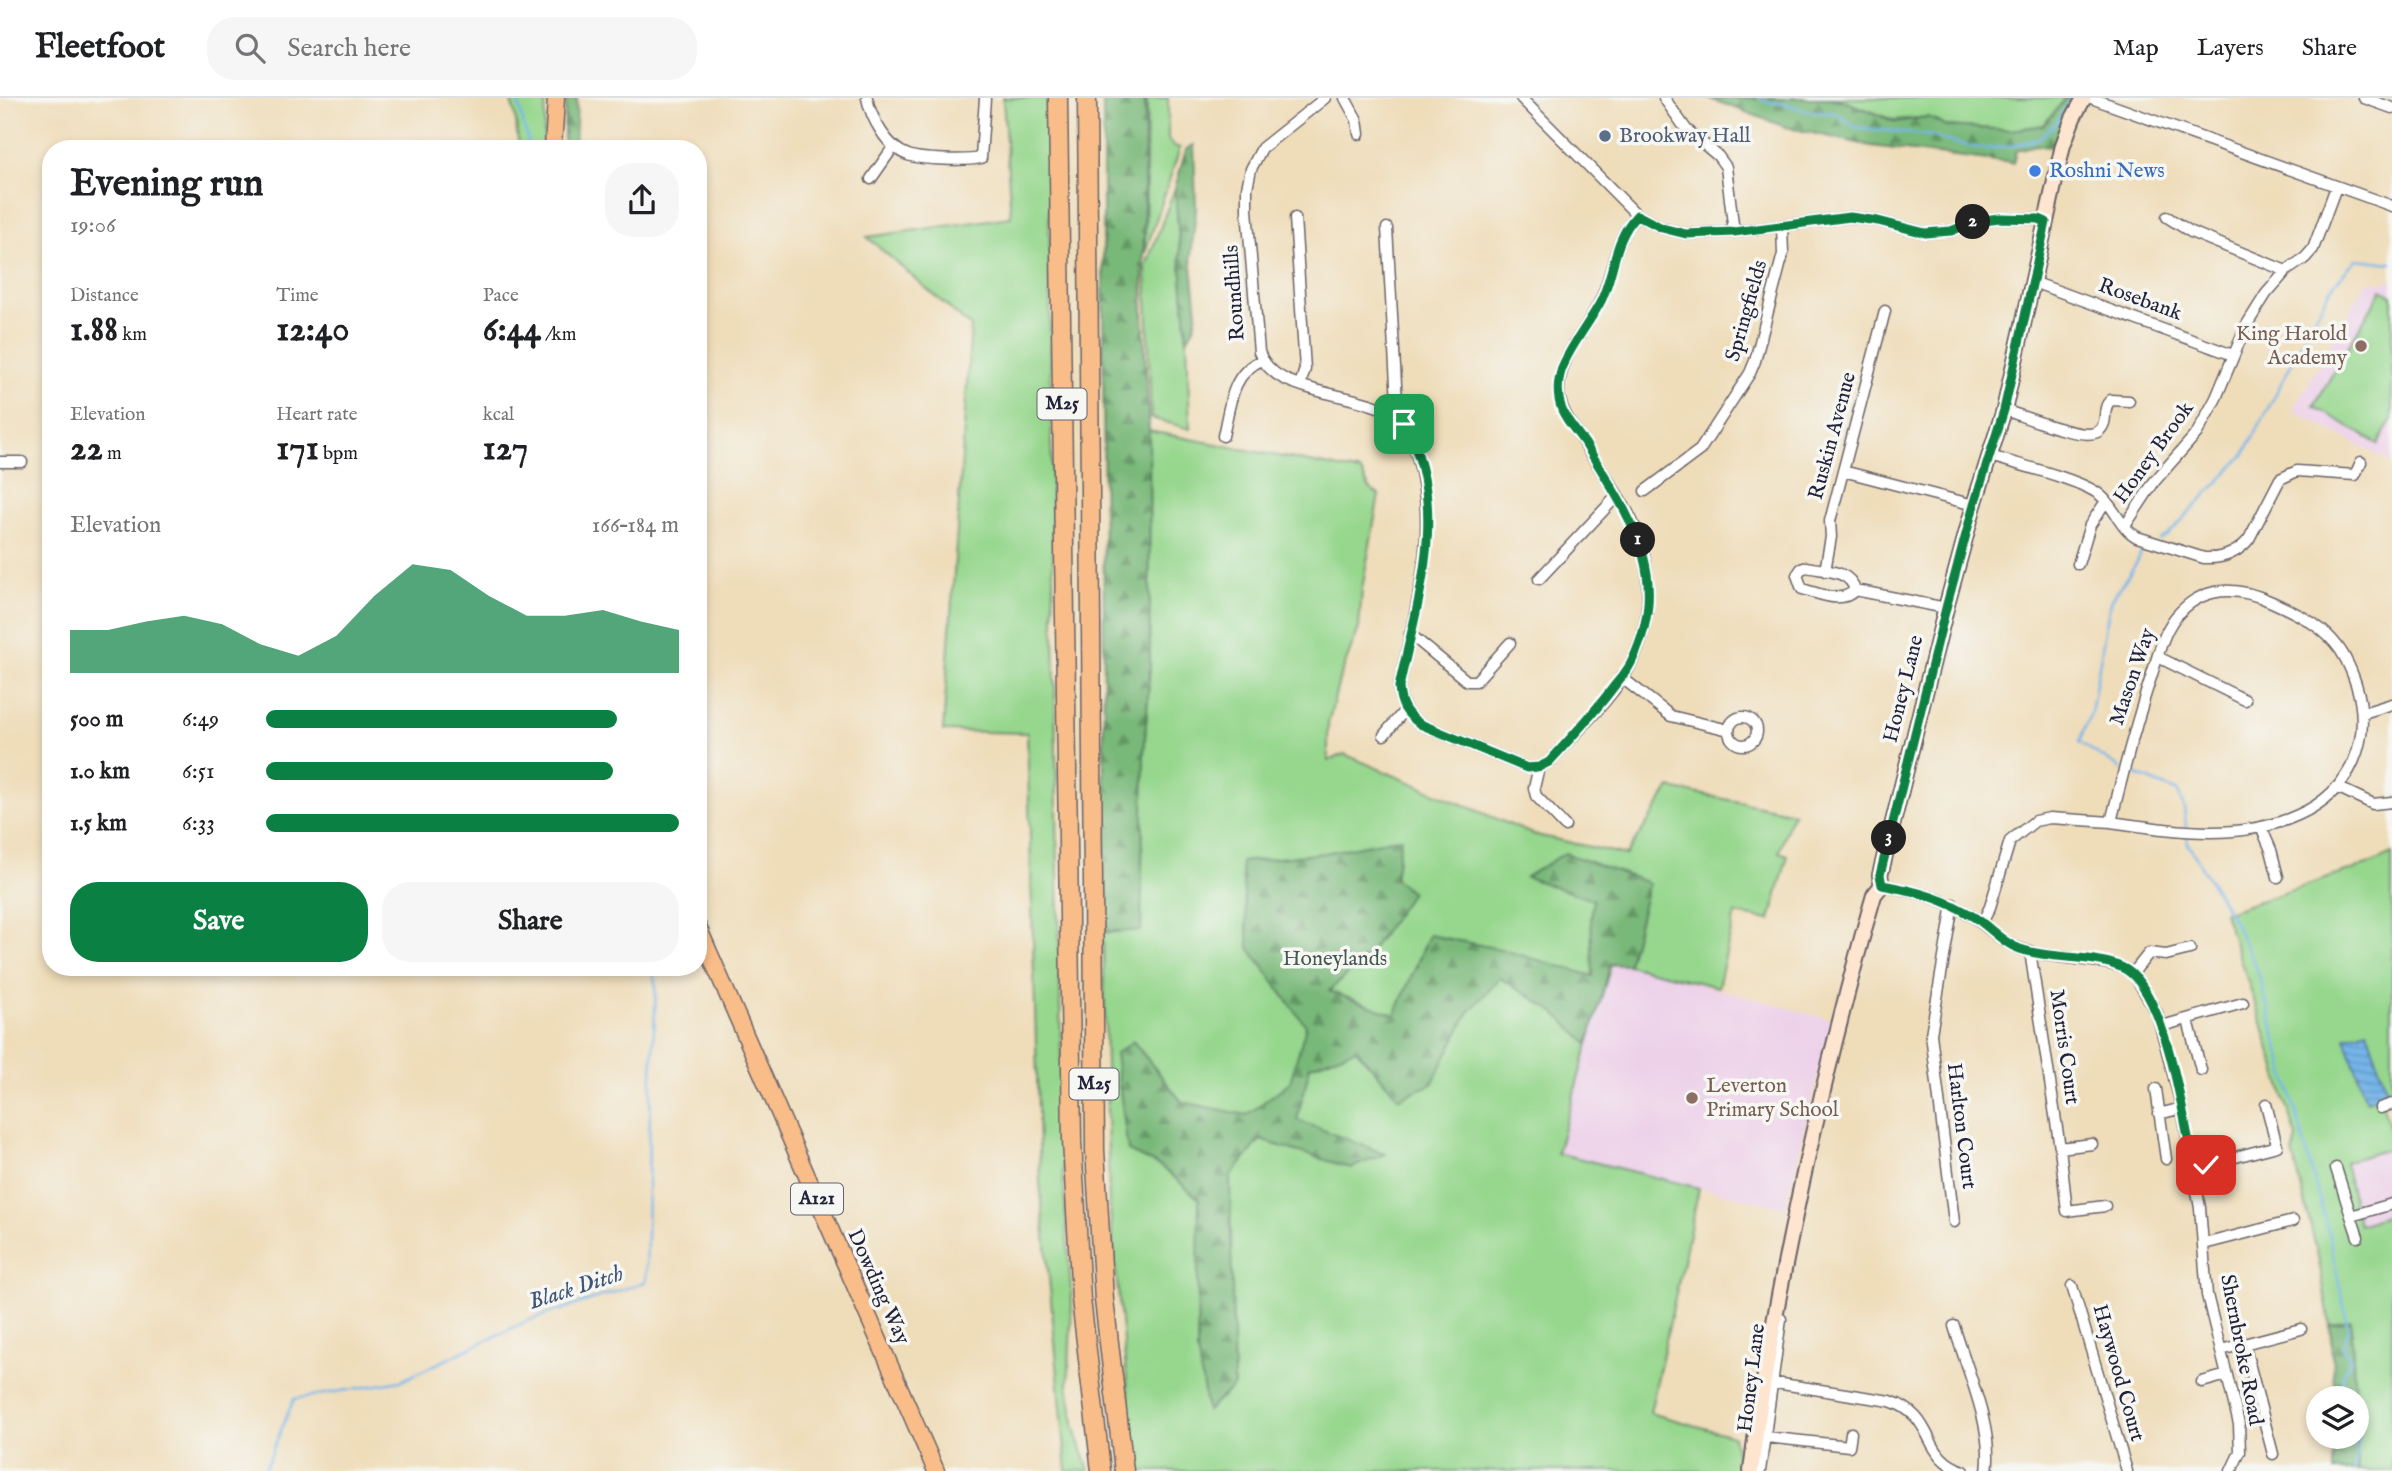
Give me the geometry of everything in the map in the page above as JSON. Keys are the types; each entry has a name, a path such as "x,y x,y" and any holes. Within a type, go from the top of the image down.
{"highway":[{"name":"M25","path":"1058,98 1072,1141 1082,1312 1101,1471"},
{"name":"M25","path":"1087,98 1095,1150 1104,1300 1124,1471"}],"main road":[{"path":"554,140 556,98"},
{"name":"Dowding Way","path":"707,947 936,1471"}],"street":[{"path":"867,98 869,109 882,132 894,146 908,156 965,161 981,158 985,98"},
{"name":"Roundhills","path":"1325,98 1262,148 1251,169 1247,188 1247,210 1259,352 1262,360 1276,374 1300,385 1388,410 1395,415"},
{"path":"1345,98 1357,120 1359,134"},
{"path":"1521,98 1637,215 1662,228 1686,234 1734,232 1850,217 1925,233 1951,231 1976,221 2000,218 2039,219 2046,222"},
{"path":"1664,98 1686,129 1727,167 1734,232"},
{"name":"Honey Lane","path":"1760,1471 1766,1437 1768,1382 1778,1292 1830,1057 1874,895 1882,885 1880,875 1946,608 2004,410 2063,145 2084,98"},
{"path":"2091,98 2392,206"},
{"path":"2364,98 2392,108"},
{"path":"871,179 894,146"},
{"name":"Honey Brook","path":"2125,526 2154,482 2197,433 2217,398 2233,355 2257,308 2286,271 2314,249 2336,187"},
{"path":"1387,228 1398,402 1395,415 1412,437 1428,510 1423,575 1399,687 1400,701 1409,716 1420,724 1527,768 1539,767 1549,762 1595,711 1630,666 1644,630 1649,593 1645,563 1636,534 1627,511 1562,410 1558,390 1560,372 1568,354 1601,300 1616,249 1629,223 1637,215"},
{"path":"1295,218 1305,369 1300,385"},
{"path":"2167,218 2191,232 2286,271"},
{"name":"Springfields","path":"1645,491 1700,450 1750,373 1783,254 1782,226"},
{"name":"Rosebank","path":"2033,282 2233,355"},
{"name":"Ruskin Avenue","path":"1825,570 1831,537 1830,521 1885,311"},
{"path":"1223,436 1238,380 1245,370 1262,360"},
{"path":"2004,410 2048,426 2086,434 2097,433 2101,429 2105,422 2107,403 2111,400 2129,401"},
{"path":"1990,456 2089,488 2106,502 2130,533 2213,559 2243,547 2280,479 2297,471 2355,475 2361,462"},
{"path":"0,462 22,462"},
{"path":"1843,471 1974,505"},
{"path":"1538,579 1616,497"},
{"path":"2078,564 2090,525 2106,502"},
{"path":"1807,567 1849,576 1855,590 1842,599 1802,589 1797,575 1801,569 1807,567"},
{"name":"Mason Way","path":"1982,923 1990,907 2010,841 2035,821 2050,818 2111,822 2208,833 2261,827 2306,811 2337,787 2356,758 2360,744 2362,713 2352,673 2333,640 2311,622 2251,593 2228,589 2206,594 2193,601 2172,621 2158,657 2132,735 2111,822"},
{"path":"1855,590 1946,608"},
{"path":"1410,634 1467,681 1476,681 1510,643"},
{"path":"2158,657 2245,700"},
{"path":"1621,677 1671,716 1729,730"},
{"path":"2362,713 2392,704"},
{"path":"1384,735 1405,710"},
{"path":"1539,767 1534,788 1536,796 1565,827"},
{"path":"2337,787 2373,804 2392,802"},
{"path":"2261,827 2278,877"},
{"path":"1882,885 1915,891 1952,904 1982,923 2002,940 2020,949 2110,963 2133,974 2149,953 2166,955 2190,949"},
{"name":"Harlton Court","path":"1952,904 1930,1034 1954,1222"},
{"name":"Morris Court","path":"2030,951 2067,1211 2105,1206"},
{"name":"Shernbroke Road","path":"2133,974 2147,992 2162,1026 2194,1168 2204,1244 2207,1295 2239,1423 2240,1452 2231,1471"},
{"path":"2162,1026 2243,1003"},
{"path":"2188,1020 2201,1070"},
{"path":"2155,1089 2166,1159"},
{"path":"2194,1168 2277,1146 2266,1104"},
{"path":"2380,1108 2392,1104"},
{"path":"2159,1114 2182,1108"},
{"path":"2060,1148 2092,1144"},
{"path":"2336,1168 2358,1237"},
{"path":"2351,1216 2392,1204"},
{"path":"2204,1244 2293,1221"},
{"name":"Haywood Court","path":"2072,1286 2127,1471"},
{"path":"1954,1326 1985,1425 1990,1452 1987,1471"},
{"path":"2221,1350 2301,1329"},
{"path":"2244,1344 2273,1454"},
{"path":"2202,1382 2227,1375"},
{"path":"1768,1382 1904,1405 1921,1421 1934,1449 1944,1461 1964,1471"},
{"name":"Honey Lane","path":"1751,1471 1768,1382"},
{"path":"1766,1437 1849,1446 1852,1433"}],"shaded area":[{"name":"King Harold Academy","path":"2392,281 2392,463 2293,410 2366,282"},
{"name":"Leverton Primary School","path":"1611,964 1628,965 1832,1020 1785,1208 1557,1153"},
{"path":"2392,1148 2392,1214 2359,1226 2344,1162"}],"green space":[{"path":"510,98 546,98 544,140 518,140"},
{"path":"566,98 577,98 575,140 564,140"},
{"path":"1003,98 1048,98 1063,1179 1072,1304 1068,1385 1075,1429 1089,1471 1067,1471 1040,1182 1027,733 943,731 971,327 867,237 1011,217"},
{"path":"1103,98 1145,98 1143,313 1149,431 1150,667 1144,753 1141,931 1104,931"},
{"path":"1147,98 1168,98 1168,139 1173,146 1180,148 1145,253"},
{"path":"1708,98 1829,98 1844,101 1895,122 1928,117 1945,126 2010,130 2044,125 2066,98 2079,98 2050,147 2036,145 2016,150 2013,163 1871,146 1786,127"},
{"path":"1829,98 2066,98 2044,125 2011,130 1945,126 1928,117 1894,120"},
{"path":"1194,145 1196,209 1191,257 1197,312 1194,328 1187,340 1175,188 1186,150"},
{"path":"1175,188 1187,340 1190,429 1151,418 1146,266"},
{"name":"King Harold Academy","path":"2382,289 2392,295 2392,419 2378,444 2314,406"},
{"name":"Honeylands","path":"1149,431 1361,472 1370,489 1379,495 1362,589 1359,628 1339,680 1328,724 1328,761 1344,754 1532,834 1626,855 1670,788 1794,813 1779,852 1788,855 1770,920 1735,914 1718,987 1628,965 1611,964 1557,1153 1699,1188 1650,1413 1733,1436 1740,1471 1136,1471 1109,1201 1103,933 1141,930 1144,753 1150,667"},
{"name":"Honeylands","path":"1401,838 1395,879 1412,892 1368,955 1329,991 1395,1015 1429,935 1500,949 1593,976 1593,900 1526,877 1565,853 1649,883 1628,965 1611,964 1588,1044 1554,1012 1500,978 1468,1013 1432,1084 1399,1098 1356,1049 1310,1066 1297,1120 1385,1154 1351,1168 1260,1140 1230,1177 1234,1386 1207,1411 1197,1351 1199,1199 1162,1167 1128,1151 1115,1054 1133,1041 1182,1102 1247,1115 1290,1082 1306,1026 1249,948 1241,862 1324,853"},
{"path":"2392,854 2392,1097 2382,1102 2392,1148 2345,1162 2359,1225 2392,1214 2392,1471 2358,1471 2358,1449 2369,1449 2369,1386 2354,1386 2351,1320 2330,1325 2318,1256 2293,1154 2297,1138 2261,1020 2224,913"},
{"path":"2351,1320 2354,1386 2334,1386 2330,1325"},
{"path":"2334,1449 2357,1449 2358,1471 2333,1471"}],"water":[{"path":"2367,1030 2388,1094 2366,1101 2345,1037"}],"waterway":[{"name":"Black Ditch","path":"517,98 528,140"},
{"path":"1759,98 1810,112 1836,113 1855,127 1932,136 1984,149 2038,139 2056,123 2071,98"},
{"path":"2159,540 2168,535 2244,455 2330,289 2356,259 2392,263"},
{"path":"2121,769 2079,742 2091,713 2110,602 2137,562 2143,548 2150,544"},
{"path":"2127,771 2178,792 2184,808 2186,827"},
{"path":"2187,834 2188,844 2236,925 2258,972 2328,1231 2348,1327 2344,1349 2351,1360 2342,1374 2344,1386"},
{"name":"Black Ditch","path":"264,1471 294,1399 401,1381 529,1320 646,1282 656,987 654,976"},
{"path":"2354,1471 2358,1449"}],"place":[{"name":"Brookway Hall","path":"1605,136"},
{"name":"Roshni News","path":"2035,171"},
{"name":"King Harold Academy","path":"2361,346"},
{"name":"Leverton Primary School","path":"1692,1098"}],"route":[{"path":"1404,424 1412,437 1421,469 1428,510 1423,575 1399,687 1400,701 1409,716 1420,724 1527,768 1539,767 1549,762 1601,704 1630,666 1644,630 1649,593 1645,563 1636,534 1627,511 1562,410 1558,390 1560,372 1601,300 1616,249 1629,223 1637,215 1662,228 1686,234 1734,232 1850,217 1925,233 1951,231 1976,221 2000,218 2039,219 2046,222 2004,410 1946,608 1880,875 1882,885 1915,891 1952,904 1982,923 2002,940 2020,949 2110,963 2133,974 2147,992 2162,1026 2194,1168 2206,1165"}]}
